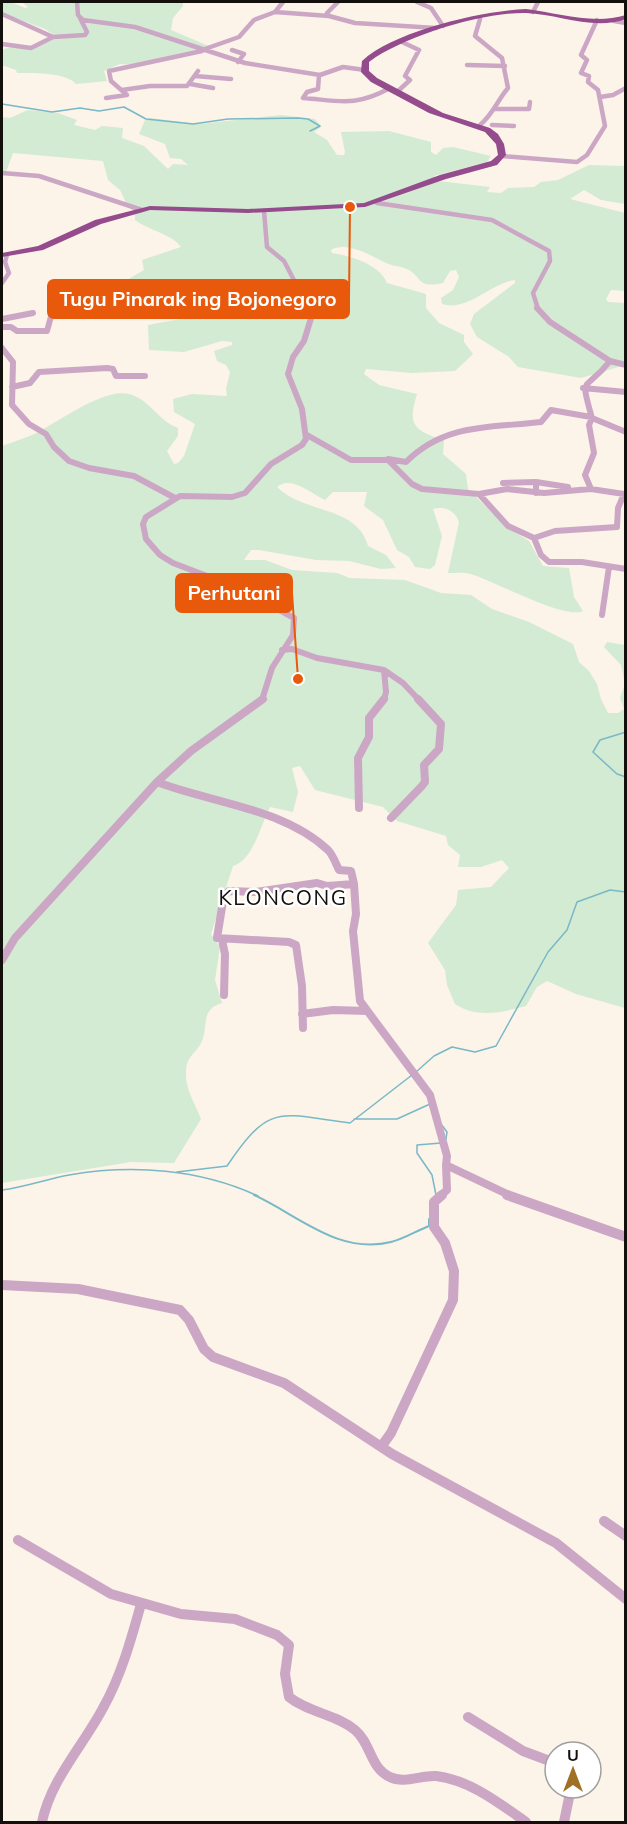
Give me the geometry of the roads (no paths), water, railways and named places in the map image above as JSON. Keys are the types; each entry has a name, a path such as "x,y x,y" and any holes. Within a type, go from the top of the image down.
{"highway":[{"path":"4,255 40,248 93,224 142,210 167,208 264,211 376,203 443,177 494,163 502,156 501,144 495,136 480,125 443,117 371,78 365,70 366,61 402,42 440,27 513,12 614,21 626,17"}],"street":[{"path":"2,44 31,48 53,37 86,34 76,2"},
{"path":"275,12 283,2"},
{"path":"329,16 327,13 338,2"},
{"path":"417,2 429,7 440,27"},
{"path":"533,12 538,2"},
{"path":"106,98 126,96 111,81 108,72 202,51 237,38 254,20 275,12 329,16 373,25 440,27"},
{"path":"2,14 53,37"},
{"path":"80,18 135,27 219,59 319,75 343,67 365,70"},
{"path":"480,19 476,38 495,50 505,66 508,88 499,98 492,115 495,136"},
{"path":"502,156 581,161 604,128 597,89 588,82 589,76 581,74 588,59 581,55 589,30 597,20"},
{"path":"614,21 626,23"},
{"path":"319,75 318,89 307,92 303,98 354,102 368,100 410,80 405,76 419,50 402,42"},
{"path":"232,50 244,54 237,62"},
{"path":"467,65 505,66"},
{"path":"190,84 196,73 231,79"},
{"path":"122,90 150,86 172,88 190,84 213,88"},
{"path":"600,97 613,95 626,88"},
{"path":"494,109 530,109 530,102"},
{"path":"480,125 492,115"},
{"path":"492,125 514,126"},
{"path":"2,173 35,175 142,210"},
{"path":"376,203 492,220 546,249 551,256 535,287 534,308 545,319 589,345 610,361 626,365"},
{"path":"2,960 15,938 157,782 191,751 260,704 267,692 272,666 296,630 297,623 293,617 241,589 171,562 148,543 143,524 145,519 175,498 196,494 232,497 245,493 266,468 302,445 307,435 302,409 288,374 293,357 304,341 312,315 292,281 284,261 268,248 264,211"},
{"path":"2,283 9,273 4,266 4,255"},
{"path":"2,327 11,327 16,331 47,331 54,311 62,306 73,305 89,294 103,296 102,303 109,305"},
{"path":"2,319 33,313"},
{"path":"2,348 13,362 12,405 29,424 46,434 54,447 69,461 89,468 134,476 175,498"},
{"path":"591,489 585,475 594,453 589,425 592,417 583,388 585,382 598,376 610,361"},
{"path":"12,387 30,383 35,375 42,372 85,368 113,369 117,376 145,376"},
{"path":"583,388 626,392"},
{"path":"2,408 12,405"},
{"path":"400,472 404,462 426,441 447,433 487,425 495,427 539,423 553,410 592,417 626,432"},
{"path":"307,435 351,460 387,459 404,462"},
{"path":"387,459 412,484 422,489 479,494 507,489 536,493 591,489 624,494 618,508 618,527"},
{"path":"503,483 536,482 583,490"},
{"path":"536,482 536,493"},
{"path":"479,494 508,526 534,538 541,555 549,562 578,561 626,569"},
{"path":"534,538 555,531 618,527 626,532"},
{"path":"602,615 609,567"},
{"path":"282,650 293,649 312,657 384,670 420,700 442,726 440,749 423,765 425,782 413,798 400,806 391,818"},
{"path":"359,808 358,758 369,737 369,718 384,702 386,692 384,670"},
{"path":"157,782 184,792 251,810 295,827 306,837 329,851 339,870 351,871 356,914 353,931 358,996 367,1011 416,1072 430,1095 435,1109 447,1156 447,1190 434,1202 434,1227 445,1243 454,1271 453,1300 428,1348 421,1372 396,1423 381,1447"},
{"path":"303,1028 302,979 294,943 222,940 216,936 224,895 229,891 256,892 317,883 327,886 354,884"},
{"path":"222,940 226,952 221,981 224,995"},
{"path":"302,1014 333,1010 367,1011"},
{"path":"446,1165 510,1196 626,1237"},
{"path":"2,1285 78,1289 176,1308 187,1316 208,1355 276,1379 381,1447 556,1543 626,1599"},
{"path":"604,1521 626,1536"},
{"path":"18,1540 82,1580 141,1605 182,1614 235,1619 277,1635 289,1646 285,1674 289,1697 314,1713 355,1730 382,1773 397,1779 425,1776 449,1779 500,1802 526,1822"},
{"path":"42,1822 49,1799 87,1738 120,1674 141,1605"},
{"path":"468,1717 523,1751 543,1758"},
{"path":"564,1822 569,1800"}],"waterway":[{"path":"2,104 52,112 80,108 99,111 124,107 146,119 193,124 228,119 298,118 308,119 320,126 310,131"},
{"path":"626,732 600,740 593,752 617,774 626,777"},
{"path":"416,1072 434,1056 452,1047 475,1052 496,1046 548,952 567,930 577,902 610,890 626,892"},
{"path":"355,1119 412,1075"},
{"path":"355,1119 397,1119 430,1104"},
{"path":"177,1172 227,1166 254,1131 278,1117 307,1117 350,1123 355,1119"},
{"path":"441,1124 447,1132 446,1139"},
{"path":"436,1195 432,1175 417,1153 417,1145 441,1143"},
{"path":"2,1190 69,1175 141,1170 165,1171 213,1180 258,1196"},
{"path":"254,1195 319,1231 353,1243 372,1245 396,1241 429,1226 429,1219"}],"place":[{"name":"Tugu Pinarak ing Bojonegoro","path":"350,207"},
{"name":"Perhutani","path":"298,679"}],"district":[{"name":"KLONCONG","path":"283,897"}]}
